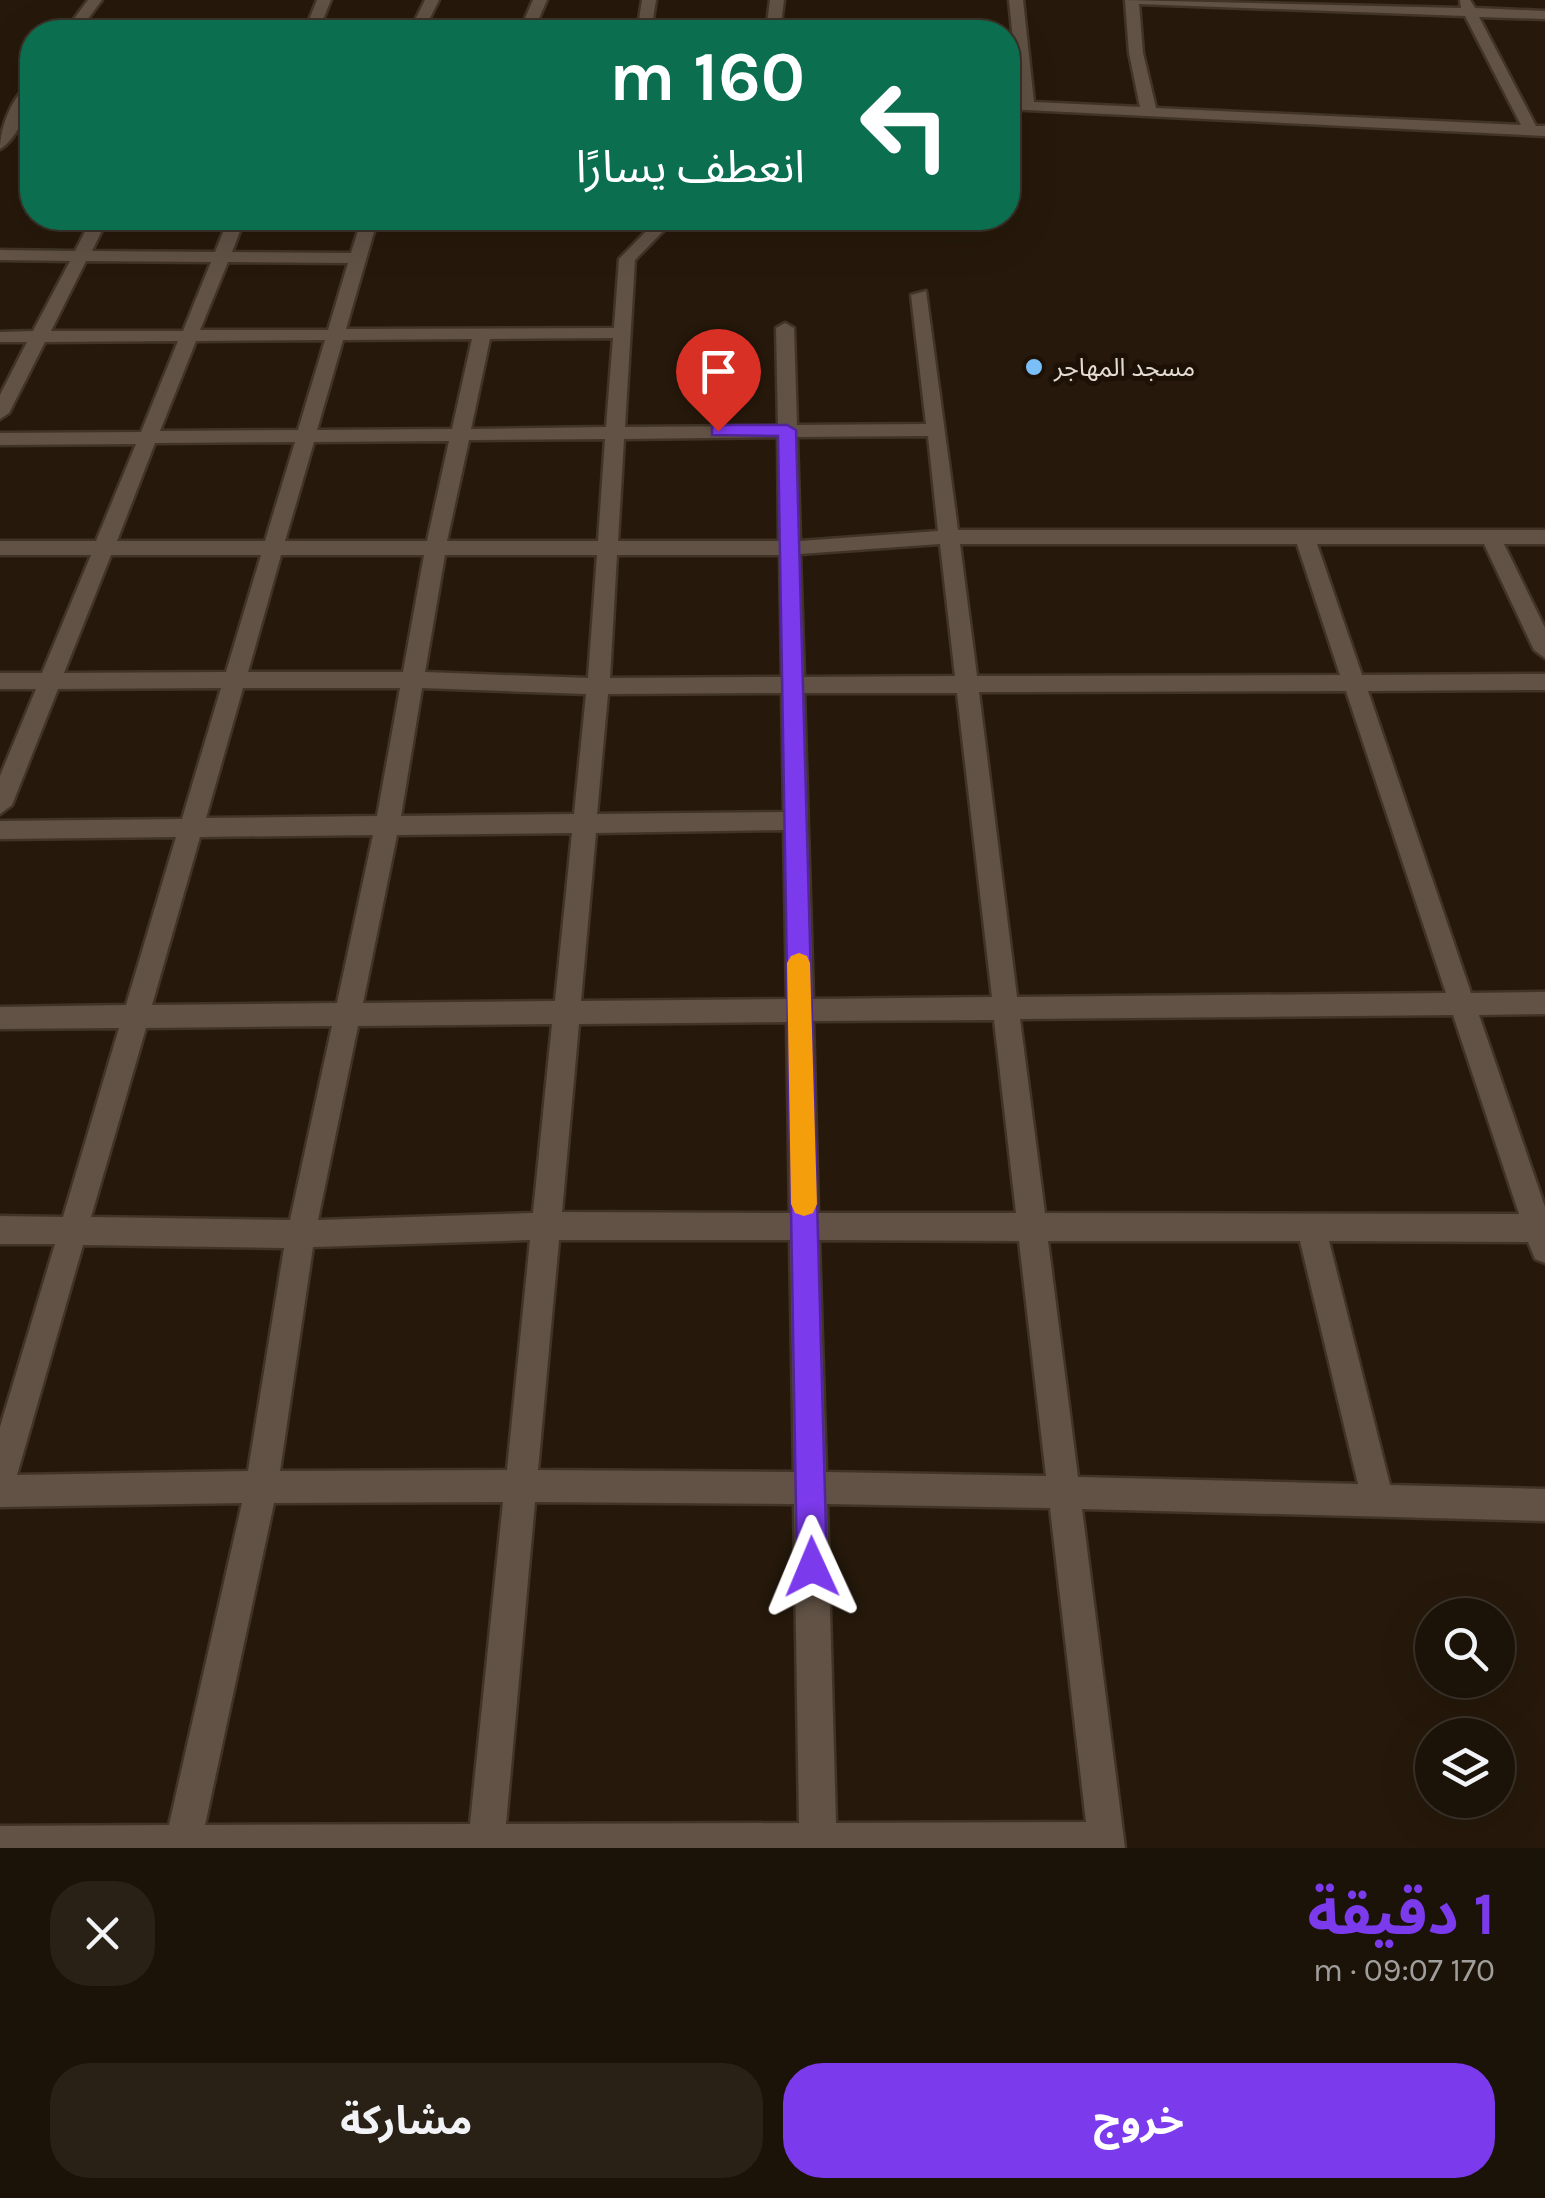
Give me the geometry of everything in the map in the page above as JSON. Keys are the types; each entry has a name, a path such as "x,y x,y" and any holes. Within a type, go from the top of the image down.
{"street":[{"path":"1149,112 1136,53 1132,0 1467,6 1545,15"},
{"path":"1467,6 1538,131"},
{"path":"1020,39 1027,106"},
{"path":"1020,106 1538,131"},
{"path":"0,144 20,108"},
{"path":"0,413 94,230"},
{"path":"0,805 232,230"},
{"path":"0,1480 366,230"},
{"path":"487,1845 598,686 627,259 656,230"},
{"path":"0,255 358,258"},
{"path":"0,1844 1107,1844 920,296"},
{"path":"785,328 818,1844"},
{"path":"0,337 622,332"},
{"path":"183,1846 262,1484 301,1234 387,828 416,680 436,548 482,334"},
{"path":"0,439 936,430"},
{"path":"0,548 792,548 949,537 1545,537"},
{"path":"1490,537 1545,650"},
{"path":"0,1230 301,1234 546,1226 1312,1227 1541,1239 1305,538"},
{"path":"0,681 416,680 598,686 1545,682"},
{"path":"0,830 796,821"},
{"path":"0,1018 1545,1003"},
{"path":"1312,1227 1378,1500"},
{"path":"0,1491 262,1484 521,1485 1064,1491 1545,1505"}],"slow traffic":[{"path":"799,963 804,1204"}],"place":[{"name":"مسجد المهاجر","path":"1034,367"}],"route":[{"path":"718,431 787,430 812,1567"}]}
